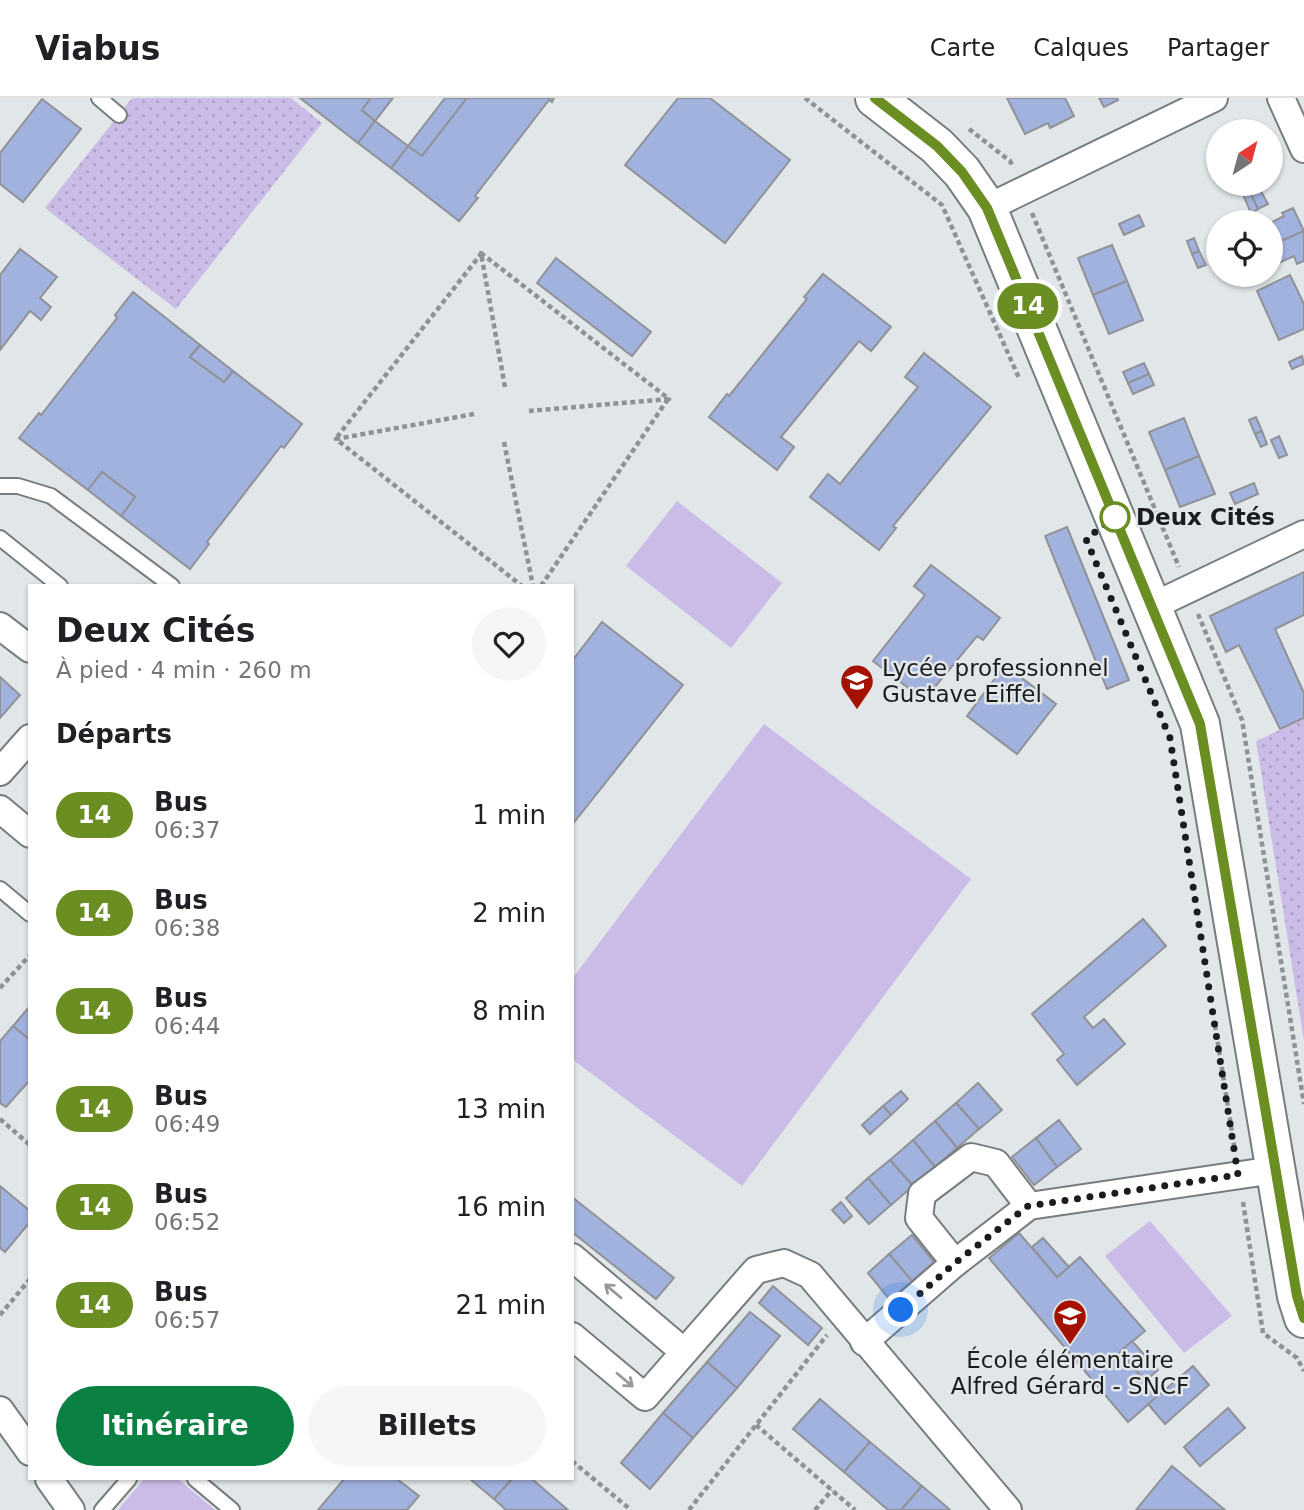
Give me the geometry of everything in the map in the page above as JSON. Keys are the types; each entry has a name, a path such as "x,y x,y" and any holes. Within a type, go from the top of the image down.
{"main road":[{"path":"875,98 937,146 962,172 987,208 1200,724 1257,1172 1304,1318"}],"street":[{"path":"987,208 1214,98"},
{"path":"1281,98 1304,149"},
{"path":"1151,607 1304,534"},
{"path":"0,626 28,647"},
{"path":"0,772 28,740"},
{"path":"0,809 28,832"},
{"path":"955,1263 919,1218 922,1195 971,1157 996,1163 1028,1206"},
{"path":"864,1342 955,1263 1028,1206 1257,1172"},
{"path":"574,1259 683,1351"},
{"path":"574,1338 645,1397 756,1270 784,1263 810,1275 1008,1510"},
{"path":"0,1410 28,1449"},
{"path":"50,1480 71,1510"}],"lane":[{"path":"99,98 119,115"},
{"path":"0,486 18,486 51,496 169,584"},
{"path":"0,538 58,584"},
{"path":"0,889 28,912"},
{"path":"102,1510 128,1480"},
{"path":"196,1480 232,1510"}],"path":[{"path":"805,98 942,205 1022,386"},
{"path":"481,253 505,387"},
{"path":"481,253 669,398"},
{"path":"336,439 481,253"},
{"path":"529,411 669,398"},
{"path":"542,584 669,398"},
{"path":"336,439 474,414"},
{"path":"336,439 519,584"},
{"path":"504,442 533,584"},
{"path":"0,988 28,957"},
{"path":"1215,1025 1257,1172 1263,1333 1297,1358 1304,1371"},
{"path":"0,1119 28,1143"},
{"path":"0,1315 28,1281"},
{"path":"689,1510 843,1315"},
{"path":"756,1425 855,1510"},
{"path":"574,1463 631,1510"},
{"path":"815,1510 832,1490"}],"shaded area":[{"path":"132,98 291,98 322,123 176,309 45,208"},
{"path":"677,501 782,583 731,648 626,566"},
{"path":"1304,719 1304,1041 1256,741"},
{"path":"764,724 971,879 742,1186 574,1060 574,976"},
{"path":"1150,1221 1232,1316 1184,1353 1105,1256"},
{"path":"143,1480 179,1480 215,1510 118,1510"}],"building":[{"path":"300,98 371,98 362,110 375,121 358,143"},
{"path":"371,98 393,98 375,121 362,110"},
{"path":"445,98 467,98 422,156 408,146"},
{"path":"467,98 554,98 552,102 549,100 459,221 391,168 408,146 422,156"},
{"path":"678,98 710,98 790,160 725,243 625,165"},
{"path":"1007,98 1065,98 1074,116 1050,128 1048,123 1025,134"},
{"path":"1099,98 1117,98 1118,100 1104,107"},
{"path":"42,99 81,129 23,202 0,184 0,153"},
{"path":"375,121 408,146 391,168 358,143"},
{"path":"1244,196 1252,196 1258,209 1250,210"},
{"path":"1252,196 1264,196 1268,204 1258,209"},
{"path":"1293,208 1304,231 1283,240 1283,213"},
{"path":"1139,215 1144,226 1124,235 1119,224"},
{"path":"1304,231 1304,261 1297,264 1294,256 1283,261 1283,240"},
{"path":"1194,238 1199,251 1192,254 1187,241"},
{"path":"1112,245 1127,281 1093,295 1078,258"},
{"path":"20,249 57,277 40,298 51,307 41,320 30,311 0,350 0,275"},
{"path":"1199,251 1206,265 1198,268 1192,254"},
{"path":"556,258 651,332 632,356 537,283"},
{"path":"823,274 891,327 871,351 859,341 781,437 794,447 777,470 709,417 807,299 804,297"},
{"path":"1290,275 1304,304 1304,329 1279,340 1257,291 1265,287 1283,287 1283,278"},
{"path":"1127,281 1143,320 1109,334 1093,295"},
{"path":"133,292 200,345 190,357 224,382 233,371 302,424 284,448 281,446 207,542 209,544 190,569 121,516 135,497 102,472 88,490 19,438 39,413 41,415 117,318 115,315"},
{"path":"200,345 233,371 224,382 190,357"},
{"path":"924,353 991,407 893,526 896,528 879,550 810,497 828,474 840,484 918,387 905,377"},
{"path":"1302,356 1304,364 1292,369 1289,362"},
{"path":"1144,363 1149,374 1128,383 1123,372"},
{"path":"1149,374 1154,385 1133,394 1128,383"},
{"path":"1256,417 1262,431 1255,434 1249,420"},
{"path":"1184,418 1199,456 1165,470 1149,432"},
{"path":"1262,431 1267,444 1261,447 1255,434"},
{"path":"1279,436 1287,455 1279,458 1271,440"},
{"path":"1199,456 1215,494 1180,507 1165,470"},
{"path":"102,472 135,497 121,516 88,490"},
{"path":"1254,483 1258,494 1235,504 1230,493"},
{"path":"1067,527 1129,680 1107,689 1045,536"},
{"path":"931,565 1000,618 983,640 977,636 924,700 873,661 925,595 914,586"},
{"path":"1304,572 1304,615 1275,629 1304,693 1304,718 1280,729 1239,645 1226,652 1210,616"},
{"path":"602,622 683,685 574,822 574,658"},
{"path":"1005,665 1056,704 1017,754 967,716"},
{"path":"0,677 20,695 0,718"},
{"path":"1143,919 1166,946 1084,1017 1093,1028 1104,1019 1125,1044 1077,1085 1057,1060 1064,1054 1032,1014"},
{"path":"28,1008 28,1038 13,1026"},
{"path":"13,1026 28,1038 28,1082 6,1107 0,1103 0,1041"},
{"path":"978,1083 1002,1110 979,1129 956,1103"},
{"path":"901,1091 908,1099 891,1115 883,1106"},
{"path":"956,1103 979,1129 957,1148 935,1121"},
{"path":"883,1106 891,1115 870,1134 862,1125"},
{"path":"1059,1120 1081,1149 1057,1167 1036,1138"},
{"path":"935,1121 957,1148 935,1167 913,1140"},
{"path":"1036,1138 1057,1167 1034,1185 1012,1157"},
{"path":"913,1140 935,1167 913,1186 890,1160"},
{"path":"890,1160 913,1186 891,1205 868,1178"},
{"path":"868,1178 891,1205 869,1224 846,1198"},
{"path":"0,1186 28,1209 28,1224 5,1252 0,1248"},
{"path":"574,1199 674,1278 656,1299 574,1234"},
{"path":"841,1202 852,1216 844,1223 832,1210"},
{"path":"1019,1233 1057,1277 1080,1257 1145,1331 1120,1352 1158,1396 1128,1422 989,1258"},
{"path":"912,1235 934,1262 912,1281 889,1254"},
{"path":"1043,1238 1069,1267 1057,1277 1032,1247"},
{"path":"889,1254 912,1281 890,1300 868,1273"},
{"path":"773,1286 822,1328 808,1345 759,1303"},
{"path":"750,1312 780,1336 737,1388 707,1362"},
{"path":"1132,1341 1158,1370 1145,1381 1120,1352"},
{"path":"707,1362 737,1388 693,1438 663,1413"},
{"path":"1193,1366 1209,1385 1165,1424 1148,1404"},
{"path":"820,1399 870,1442 844,1472 793,1429"},
{"path":"1228,1408 1245,1428 1200,1466 1184,1447"},
{"path":"663,1413 693,1438 650,1489 621,1463"},
{"path":"870,1442 922,1486 901,1510 888,1510 844,1472"},
{"path":"1172,1466 1225,1510 1136,1510"},
{"path":"343,1480 398,1480 419,1496 407,1510 318,1510"},
{"path":"471,1480 511,1480 494,1499"},
{"path":"511,1480 533,1480 568,1510 506,1510 494,1499"},
{"path":"922,1486 948,1508 950,1510 901,1510"}],"bus line":[{"name":"14","path":"875,98 937,146 962,172 987,208 1200,724 1265,1114 1297,1296 1304,1318"}],"place":[{"name":"Deux Cités","path":"1115,517"},
{"name":"Lycée professionnel Gustave Eiffel","path":"857,711"},
{"name":"École élémentaire Alfred Gérard - SNCF","path":"1070,1346"}],"route":[{"path":"901,1310 955,1263 1028,1206 1238,1175 1170,738 1086,539 1115,517"}]}
